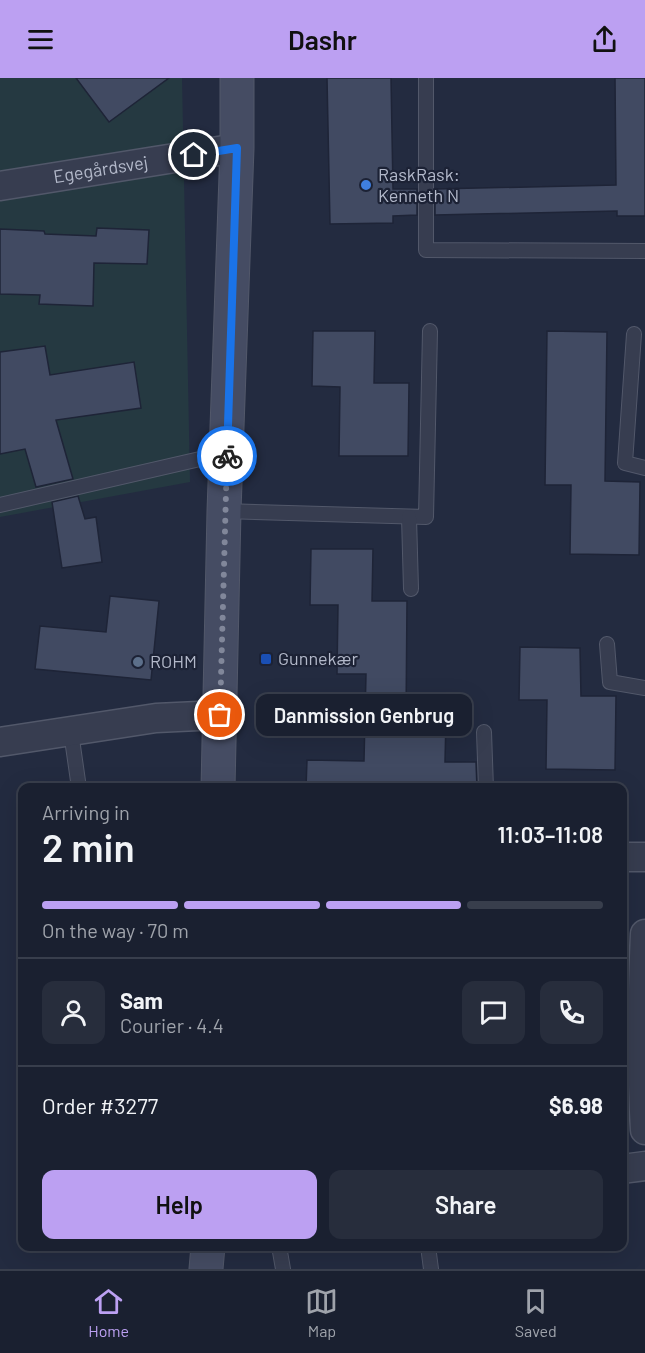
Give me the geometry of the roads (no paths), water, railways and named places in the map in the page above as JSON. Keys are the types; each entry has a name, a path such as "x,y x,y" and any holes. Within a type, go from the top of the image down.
{"street":[{"path":"218,783 224,512 237,148 237,78"},
{"name":"Egegårdsvej","path":"0,186 237,148"},
{"path":"0,742 156,718 220,715"},
{"path":"627,857 645,857"},
{"path":"645,934 643,980 645,1130"},
{"path":"627,1168 645,1166"},
{"path":"206,1269 208,1251"}],"lane":[{"path":"426,78 426,250 645,250"},
{"path":"224,512 426,518 430,331"},
{"path":"634,334 625,463 645,468"},
{"path":"0,506 227,453"},
{"path":"409,517 411,589"},
{"path":"607,644 610,682 645,688"},
{"path":"71,732 78,783"},
{"path":"484,732 486,783"},
{"path":"280,1251 283,1269"},
{"path":"429,1251 431,1269"}],"place":[{"name":"RaskRask: Kenneth N","path":"366,185"},
{"name":"Gunnekær","path":"266,659"},
{"name":"ROHM","path":"138,662"},
{"name":"Danmission Genbrug","path":"220,715"}]}
